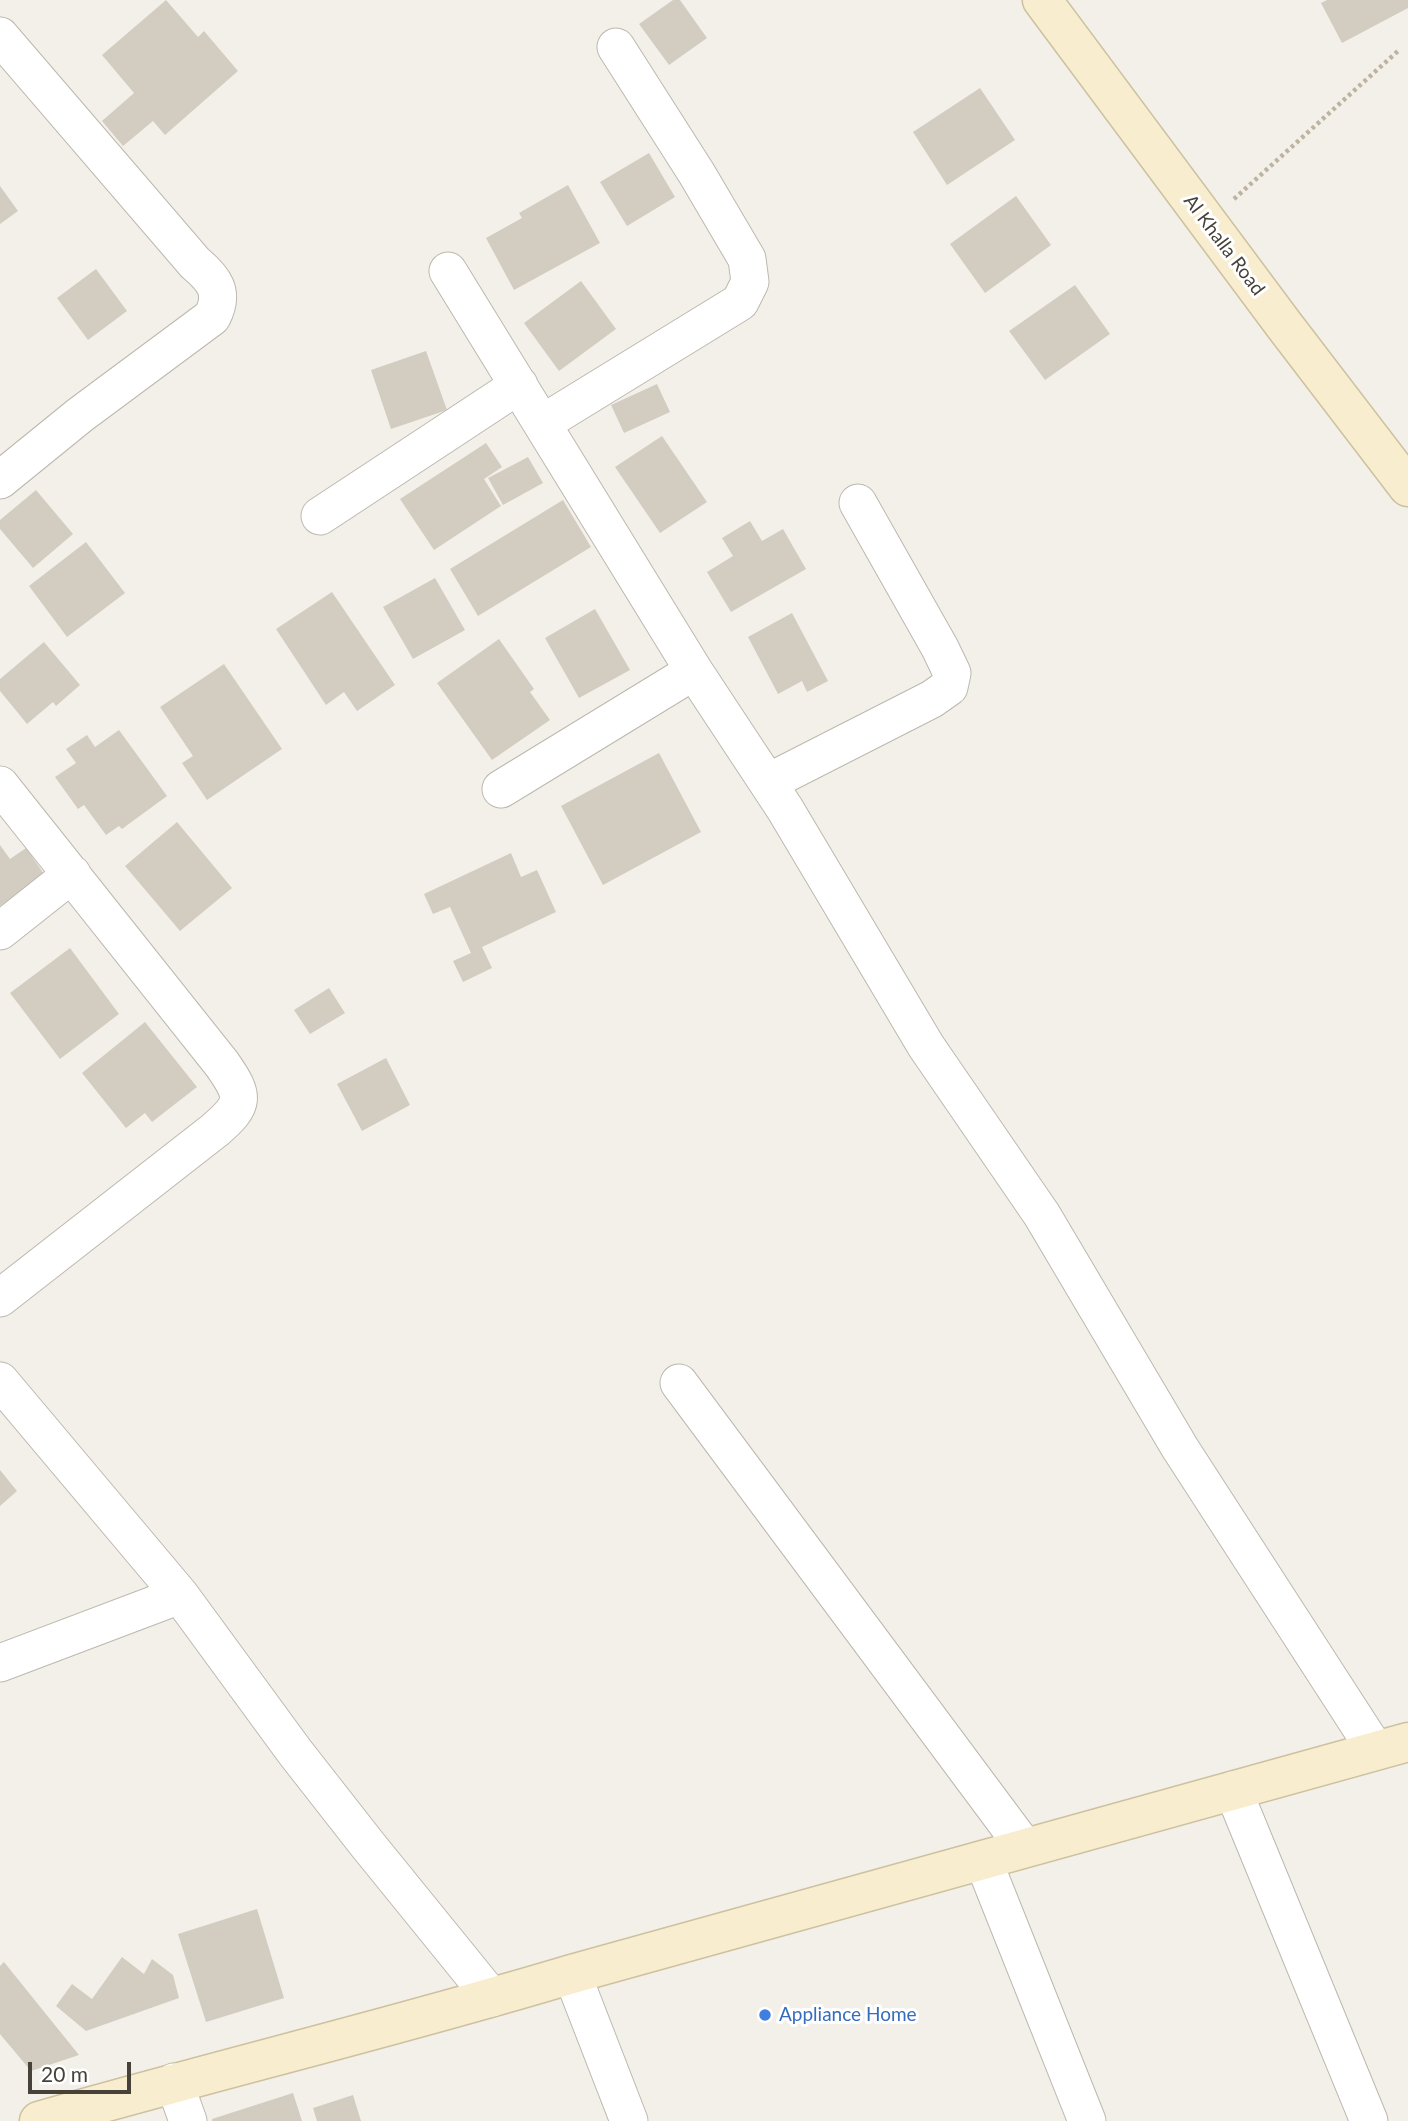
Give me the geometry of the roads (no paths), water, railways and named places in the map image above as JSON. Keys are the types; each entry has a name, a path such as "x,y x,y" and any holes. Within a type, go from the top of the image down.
{"main road":[{"name":"Al Khalla Road","path":"1042,0 1408,487"},
{"path":"39,2121 174,2082 492,1998 572,1973 1392,1746"}],"street":[{"path":"0,36 195,263 210,276 217,289 218,306 212,317 80,415 0,480"},
{"path":"543,423 740,302 750,282 747,259 697,174 616,47"},
{"path":"448,271 694,671 769,782 926,1045 1042,1215 1180,1448 1392,1746"},
{"path":"320,516 519,386"},
{"path":"769,782 932,699 950,687 952,673 940,648 858,503"},
{"path":"501,789 694,671"},
{"path":"0,785 227,1072 237,1091 238,1105 234,1114 215,1130 0,1298"},
{"path":"0,932 72,874"},
{"path":"0,1381 180,1595 295,1752 492,1998"},
{"path":"679,1383 1025,1848"},
{"path":"0,1663 180,1595"},
{"path":"1233,1790 1369,2121"},
{"path":"983,1860 1087,2121"},
{"path":"572,1973 629,2121"},
{"path":"174,2082 188,2121"}],"place":[{"name":"Appliance Home","path":"765,2015"}]}
